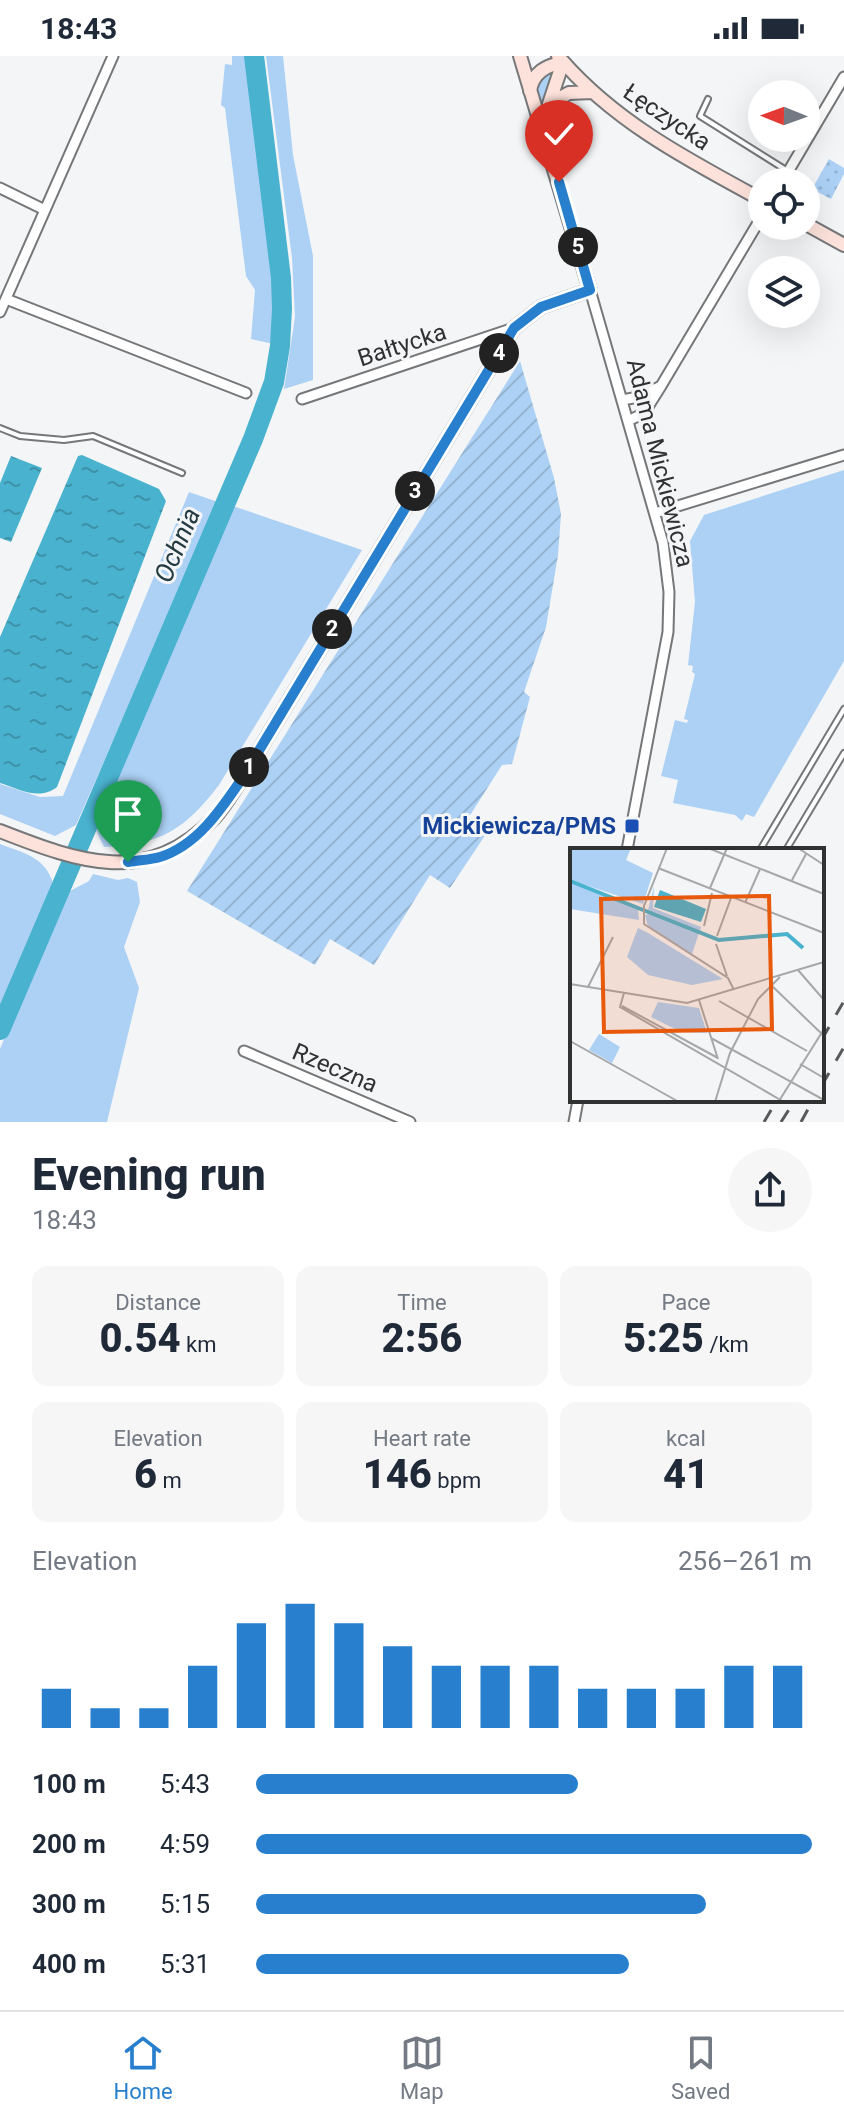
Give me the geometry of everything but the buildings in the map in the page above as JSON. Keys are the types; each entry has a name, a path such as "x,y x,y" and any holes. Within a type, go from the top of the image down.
{"street":[{"path":"0,312 113,56"},
{"name":"Adama Mickiewicza","path":"520,56 666,557 668,632 627,848"},
{"path":"530,91 534,78 540,72 563,58"},
{"name":"Adama Mickiewicza","path":"546,140 549,104 563,58"},
{"name":"Łęczycka","path":"563,58 593,92 663,146 748,193"},
{"path":"790,168 844,77"},
{"path":"549,104 569,93 593,92"},
{"path":"0,188 45,210"},
{"path":"820,232 844,245"},
{"path":"628,421 644,413 748,240"},
{"path":"0,831 48,850 95,862 128,862 162,856 193,838 217,815 243,777 514,328 541,307 590,290"},
{"path":"6,299 246,393"},
{"name":"Bałtycka","path":"302,399 514,328"},
{"path":"622,400 639,397 661,386"},
{"path":"655,513 844,455"},
{"name":"Rzeczna","path":"244,1051 410,1122"},
{"path":"574,1122 578,1102"}],"lane":[{"path":"708,99 700,116 783,168"},
{"path":"0,428 20,436 64,440 93,436 182,473"},
{"path":"761,848 844,709"},
{"path":"787,848 844,753"}],"shaded area":[{"path":"232,56 249,56 275,256 277,316 274,344 251,339 255,290 246,276 225,108 221,105 225,64 232,65"},
{"path":"266,56 283,56 293,155 313,256 313,380 284,389 295,317 292,258"},
{"path":"552,70 554,74 547,90 543,116 537,90"},
{"path":"829,159 844,168 831,199 820,193 820,175"},
{"path":"520,361 554,478 561,514 558,555 546,627 524,692 530,697 512,764 502,765 467,820 486,834 450,888 430,875 374,965 330,939 315,965 187,891"},
{"path":"844,470 844,661 754,817 746,814 742,821 735,815 673,803 678,780 661,776 675,720 687,723 688,720 684,719 695,674 692,672 693,666 688,665 695,602 690,541 704,515"},
{"path":"189,492 218,502 76,825 55,836 0,814 0,784 40,797 63,796"},
{"path":"230,505 362,550 207,800 170,832 141,843 104,847 96,830 100,813"},
{"path":"0,844 39,862 53,883 0,1014"},
{"path":"93,874 137,882 140,902 124,947 139,988 107,1122 0,1122 0,1049 52,923 70,891 89,881"}],"water":[{"path":"82,455 159,489 166,501 57,787 43,793 29,792 0,783 0,637 78,456"},
{"path":"11,456 42,468 11,542 0,538 0,483"}],"waterway":[{"name":"Ochnia","path":"0,1030 253,439 274,382 280,346 281,278 254,56"}],"railway":[{"path":"824,1036 844,1001"},
{"path":"824,1082 844,1047"},
{"path":"764,1122 776,1102"},
{"path":"781,1122 794,1102"},
{"path":"801,1122 812,1102"}],"place":[{"name":"Mickiewicza/PMS","path":"632,826"}],"route":[{"path":"128,862 162,856 193,838 217,815 243,777 514,328 541,307 590,290 559,182"}]}
